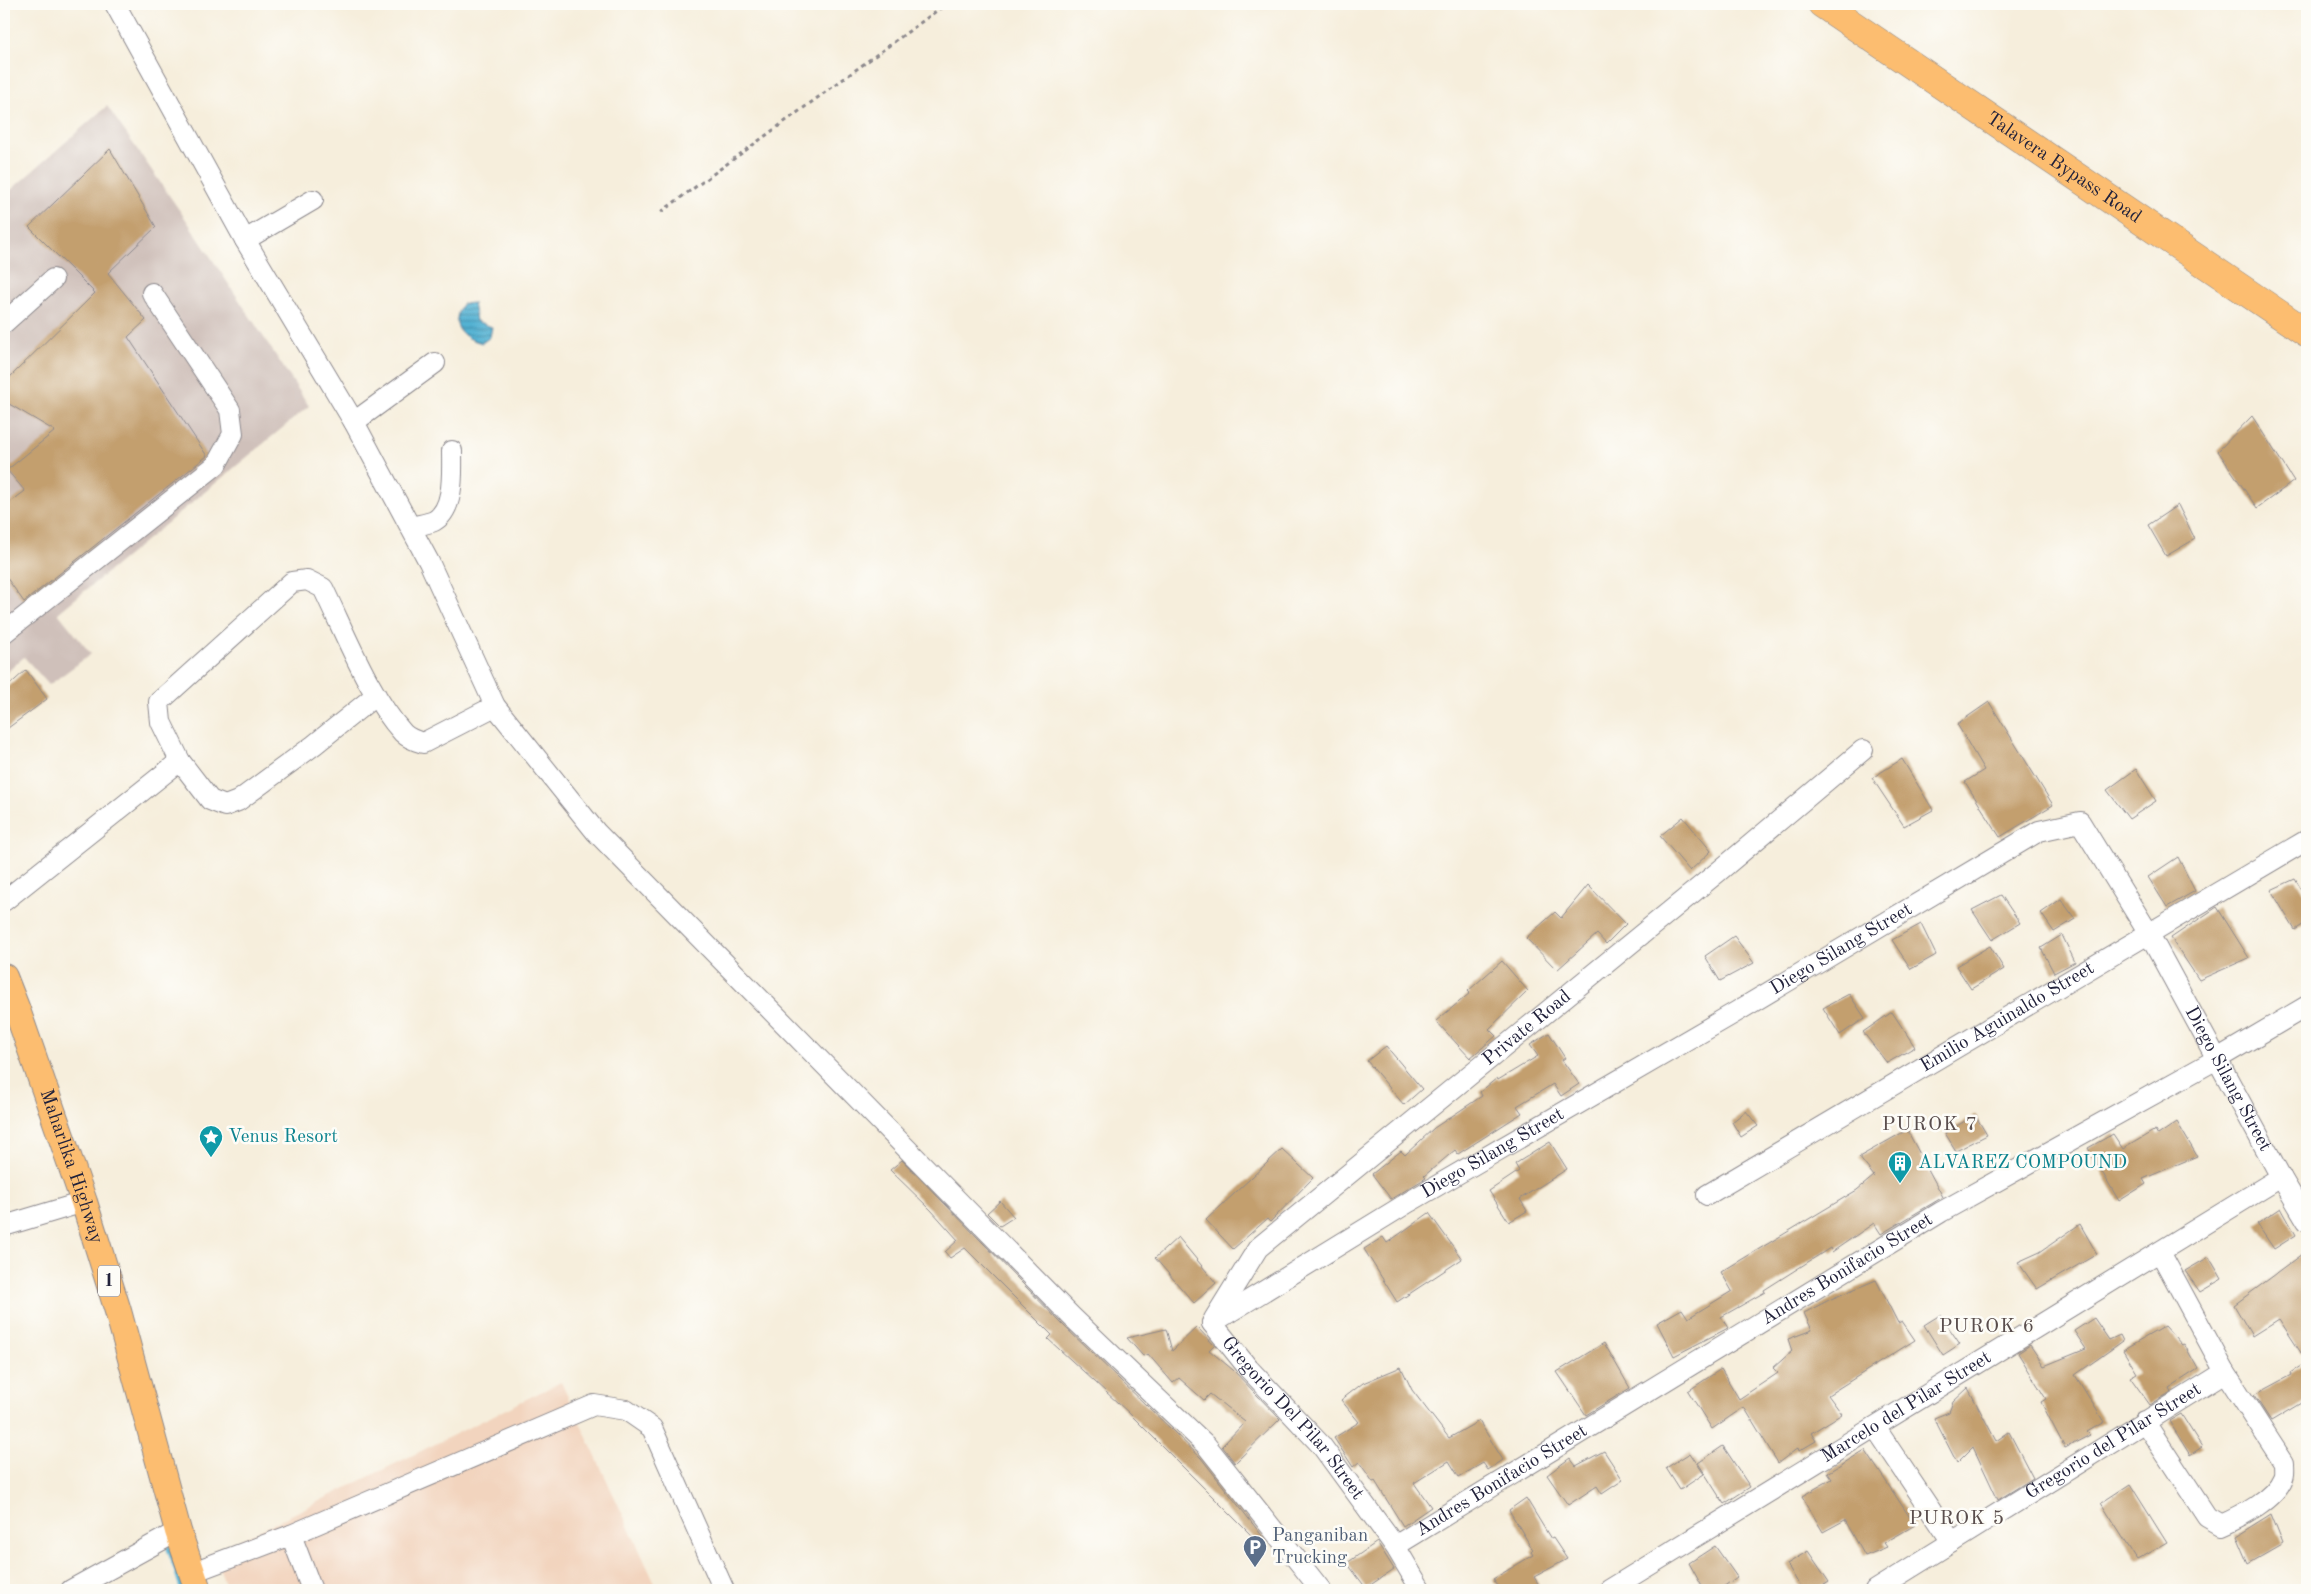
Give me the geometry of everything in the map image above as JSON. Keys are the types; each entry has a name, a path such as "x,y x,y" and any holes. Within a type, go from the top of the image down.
{"highway":[{"name":"Talavera Bypass Road","path":"1822,4 2307,333"}],"main road":[{"name":"Maharlika Highway","path":"4,977 10,1013 84,1202 118,1311 178,1531 196,1581"}],"street":[{"path":"115,4 246,240 354,422 411,527 495,706 596,832 1072,1317 1206,1445 1321,1590"},
{"path":"246,240 313,200"},
{"path":"4,323 53,279"},
{"path":"4,633 216,465 233,434 230,410 152,293"},
{"path":"354,422 409,384 435,363"},
{"path":"411,527 434,521 444,512 452,475 452,451"},
{"path":"376,695 314,745 246,795 225,806 210,800 180,760 161,722 159,702 292,582 307,580 323,588 376,695 404,733 423,744 495,706"},
{"name":"Private Road","path":"1212,1323 1258,1248 1673,909 1863,750"},
{"path":"4,901 180,760"},
{"name":"Diego Silang Street","path":"1212,1323 1409,1202 1731,1015 2039,831 2080,822 2149,934 2281,1177 2306,1217"},
{"name":"Emilio Aguinaldo Street","path":"1707,1195 2307,840"},
{"name":"Andres Bonifacio Street","path":"1395,1546 1942,1212 2217,1059 2307,1006"},
{"name":"Marcelo del Pilar Street","path":"1609,1590 2281,1177"},
{"path":"4,1226 84,1202"},
{"path":"2144,1420 2207,1517 2221,1525 2242,1516 2278,1488 2284,1477 2284,1463 2225,1372 2160,1252"},
{"name":"Gregorio Del Pilar Street","path":"1212,1323 1249,1369 1321,1445 1395,1546 1422,1590"},
{"name":"Gregorio del Pilar Street","path":"1875,1590 2144,1420 2225,1372"},
{"path":"196,1581 291,1535 594,1405 626,1410 652,1428 724,1590"},
{"path":"1875,1428 1952,1542"},
{"path":"71,1590 178,1531"},
{"path":"291,1535 312,1590"}],"path":[{"path":"661,212 946,4"}],"shaded area":[{"path":"107,106 187,221 309,406 58,613 91,654 49,685 24,657 4,675 4,196"},
{"path":"561,1382 658,1590 227,1590 214,1553"}],"water":[{"path":"473,303 476,321 492,327 490,337 482,343 474,341 463,334 457,324 462,304"}],"building":[{"path":"110,149 156,227 108,273 146,320 128,337 207,456 24,602 4,574 4,507 25,491 7,470 55,431 4,401 4,383 95,293 29,227"},
{"path":"2252,416 2294,481 2257,508 2218,451"},
{"path":"2178,505 2195,539 2166,556 2148,525"},
{"path":"26,670 47,699 4,731 4,690"},
{"path":"1989,702 2053,805 2000,837 1965,782 1984,770 1957,724"},
{"path":"1902,759 1933,810 1904,826 1872,778"},
{"path":"2136,769 2156,801 2129,819 2107,790"},
{"path":"1683,817 1711,851 1690,871 1660,836"},
{"path":"2178,857 2195,891 2167,907 2148,877"},
{"path":"2295,879 2307,899 2307,922 2295,930 2271,890"},
{"path":"1588,885 1626,924 1606,944 1597,934 1557,970 1526,938 1555,912 1561,918"},
{"path":"2001,895 2020,923 1992,940 1972,910"},
{"path":"2061,899 2075,919 2054,932 2041,913"},
{"path":"2217,907 2249,958 2199,980 2171,938"},
{"path":"1921,924 1936,955 1911,969 1892,940"},
{"path":"2062,935 2075,962 2054,973 2041,948"},
{"path":"1734,936 1754,963 1720,981 1705,956"},
{"path":"1990,946 2004,969 1971,989 1956,966"},
{"path":"1502,961 1528,991 1489,1029 1496,1036 1470,1058 1436,1021 1470,993 1468,991"},
{"path":"1849,994 1865,1018 1840,1035 1823,1008"},
{"path":"1892,1012 1915,1047 1887,1063 1863,1032"},
{"path":"1549,1033 1565,1058 1562,1060 1579,1084 1561,1096 1553,1084 1517,1106 1522,1113 1458,1154 1455,1150 1424,1176 1426,1178 1391,1199 1372,1174 1401,1151 1405,1155 1434,1128 1482,1096 1480,1092 1497,1078 1498,1080 1538,1056 1530,1045"},
{"path":"1386,1046 1422,1089 1404,1105 1367,1061"},
{"path":"1746,1111 1758,1126 1741,1137 1732,1122"},
{"path":"1975,1115 1987,1135 1956,1151 1945,1133"},
{"path":"2177,1122 2197,1156 2143,1179 2146,1184 2119,1201 2088,1148 2113,1134 2123,1149 2155,1130 2158,1135"},
{"path":"1907,1130 1943,1197 1881,1234 1874,1223 1832,1252 1830,1248 1764,1290 1765,1292 1721,1317 1728,1328 1674,1356 1657,1323 1682,1309 1688,1318 1732,1291 1721,1272 1857,1190 1874,1176 1859,1157"},
{"path":"1550,1142 1567,1169 1520,1199 1527,1211 1509,1222 1489,1191 1519,1171 1515,1164"},
{"path":"1282,1149 1313,1178 1270,1222 1267,1219 1233,1249 1206,1220"},
{"path":"902,1160 1064,1326 1201,1458 1267,1542 1262,1546 1129,1413 1048,1339 1052,1335 965,1248 950,1258 945,1252 958,1240 931,1210 890,1170"},
{"path":"1000,1201 1014,1217 1000,1226 987,1213"},
{"path":"2281,1208 2296,1235 2274,1249 2257,1224"},
{"path":"1429,1213 1462,1259 1397,1302 1364,1249 1383,1237 1387,1243"},
{"path":"2080,1224 2097,1254 2037,1289 2018,1262 2040,1252"},
{"path":"1178,1237 1216,1283 1194,1303 1155,1258"},
{"path":"2307,1251 2307,1362 2279,1319 2252,1336 2234,1305"},
{"path":"2209,1257 2222,1279 2200,1292 2185,1271"},
{"path":"1876,1280 1898,1323 1902,1321 1915,1340 1828,1395 1842,1414 1811,1433 1816,1441 1799,1451 1798,1448 1778,1463 1744,1407 1712,1429 1688,1391 1721,1369 1739,1399 1778,1373 1773,1368 1792,1351 1788,1339 1812,1330 1804,1313"},
{"path":"1940,1315 1960,1344 1943,1355 1924,1325"},
{"path":"2094,1318 2109,1340 2120,1335 2123,1341 2075,1375 2104,1422 2087,1432 2090,1435 2065,1448 2041,1402 2046,1399 2018,1353 2030,1345 2044,1366 2086,1349 2074,1331"},
{"path":"2165,1326 2182,1345 2184,1344 2198,1369 2169,1388 2171,1392 2150,1405 2130,1377 2137,1373 2123,1350"},
{"path":"1197,1327 1214,1345 1209,1350 1233,1370 1280,1419 1235,1463 1222,1446 1245,1422 1210,1394 1204,1400 1179,1378 1173,1383 1148,1354 1143,1356 1127,1338 1166,1329 1172,1351"},
{"path":"1604,1343 1630,1388 1586,1415 1557,1372"},
{"path":"2307,1362 2307,1402 2306,1400 2271,1421 2254,1395 2291,1375 2290,1373"},
{"path":"1401,1367 1412,1390 1449,1438 1479,1421 1503,1460 1488,1470 1483,1463 1459,1477 1449,1461 1414,1483 1431,1507 1403,1526 1375,1481 1373,1482 1359,1462 1353,1467 1334,1438 1359,1422 1341,1400 1363,1383"},
{"path":"1968,1388 1996,1441 2009,1432 2033,1478 1998,1500 1973,1447 1957,1463 1934,1418 1949,1412 1953,1402"},
{"path":"2181,1414 2202,1447 2190,1455 2169,1421"},
{"path":"1723,1446 1750,1487 1724,1504 1698,1463"},
{"path":"1865,1450 1915,1525 1884,1543 1887,1547 1865,1556 1845,1520 1823,1532 1802,1496 1832,1479 1828,1473"},
{"path":"1604,1451 1623,1480 1602,1494 1597,1486 1568,1505 1547,1475 1570,1458 1576,1466"},
{"path":"1690,1453 1704,1474 1680,1490 1666,1468"},
{"path":"2130,1484 2167,1543 2137,1560 2101,1503"},
{"path":"1526,1498 1551,1539 1553,1538 1567,1559 1534,1577 1542,1590 1501,1590 1493,1579 1533,1555 1531,1552 1533,1550 1509,1510"},
{"path":"2271,1514 2283,1544 2248,1564 2236,1536"},
{"path":"1377,1542 1394,1569 1366,1588 1347,1563"},
{"path":"1715,1546 1737,1577 1719,1590 1704,1590 1689,1563"},
{"path":"1808,1551 1829,1582 1816,1590 1802,1590 1787,1564"}],"waterway":[{"path":"2303,4 2307,8"},
{"path":"169,1548 183,1590"}],"place":[{"name":"Venus Resort","path":"211,1158"},
{"name":"ALVAREZ COMPOUND","path":"1900,1184"},
{"name":"Panganiban Trucking","path":"1255,1568"}],"district":[{"name":"PUROK 7","path":"1930,1125"},
{"name":"PUROK 6","path":"1987,1327"},
{"name":"PUROK 5","path":"1957,1519"}]}
